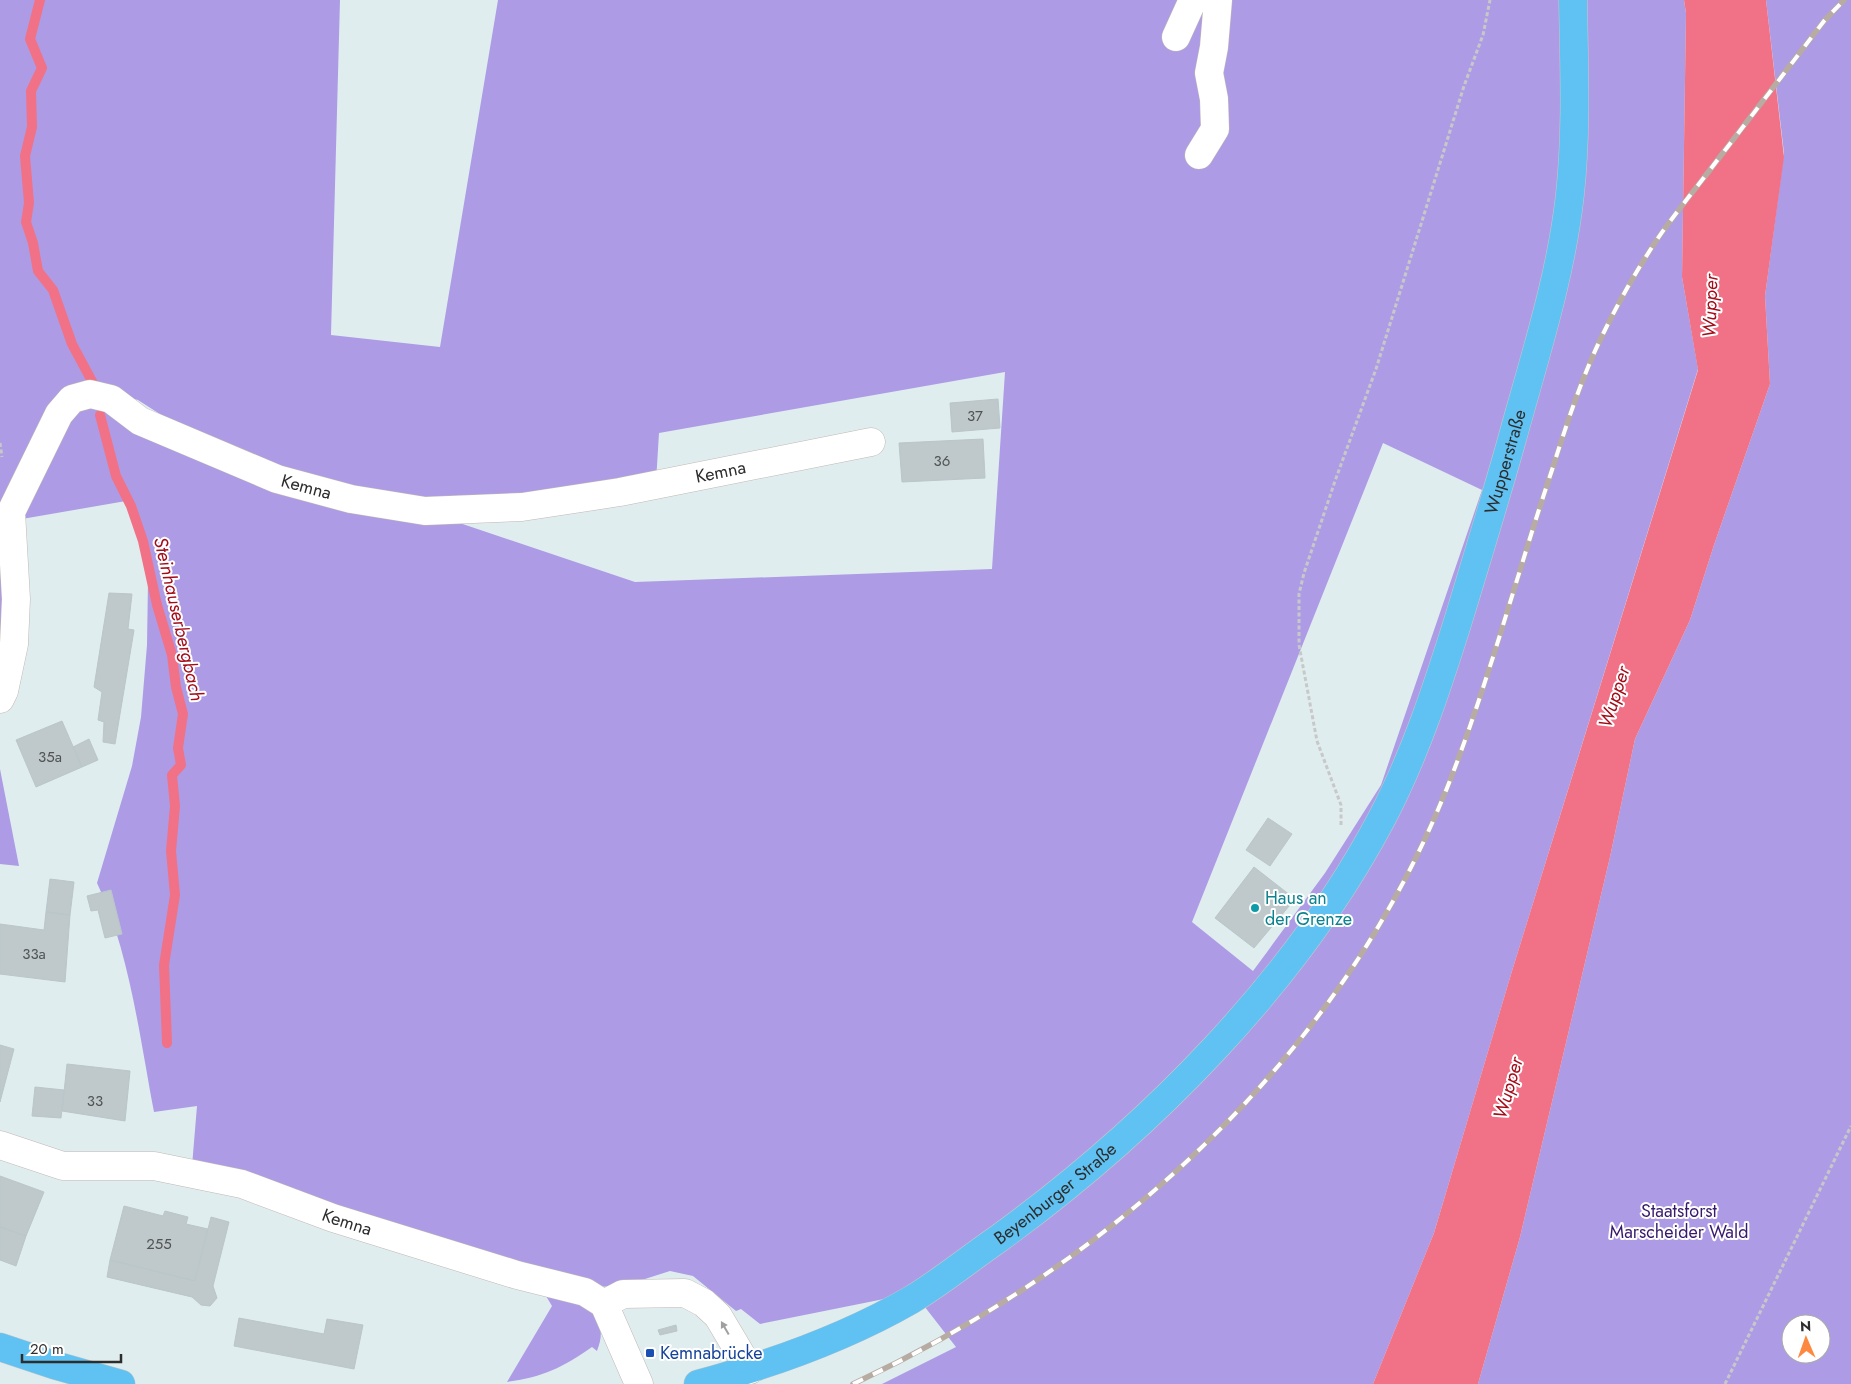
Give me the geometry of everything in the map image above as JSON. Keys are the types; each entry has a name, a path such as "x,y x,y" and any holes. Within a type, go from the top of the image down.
{"main road":[{"name":"Wupperstraße","path":"1335,898 1380,822 1421,731 1486,532 1534,358 1559,261 1570,193 1574,117 1574,0"},
{"name":"Beyenburger Straße","path":"698,1384 750,1370 842,1335 912,1299 1044,1206 1133,1128 1219,1042 1255,1002 1335,898"},
{"path":"0,1347 121,1384"}],"street":[{"path":"1176,37 1191,4 1196,0"},
{"path":"1199,155 1215,129 1214,99 1209,73 1214,47 1218,0"},
{"name":"Kemna","path":"0,699 4,691 14,644 16,598 11,512 59,414 72,399 90,394 111,399 140,421 277,479 351,499 425,511 522,507 620,492 871,442"},
{"name":"Kemna","path":"0,1145 63,1166 154,1166 242,1184 333,1218 518,1275 585,1292 604,1304"},
{"path":"639,1384 604,1304 623,1294 685,1293 704,1303 718,1316 750,1370"}],"path":[{"path":"1340,829 1341,805 1317,740 1299,645 1299,594 1304,573 1329,499 1376,369 1461,95 1483,35 1490,0"},
{"path":"1725,1384 1851,1126"}],"green space":[{"path":"0,0 340,0 331,335 440,347 498,0 1684,0 1686,13 1682,277 1698,369 1512,971 1434,1233 1373,1384 882,1384 956,1347 914,1293 760,1324 741,1309 736,1311 693,1276 670,1271 623,1286 591,1287 260,1180 192,1166 197,1106 154,1112 125,965 108,909 97,883 132,766 141,717 147,645 148,581 145,544 126,501 22,519 59,426 73,413 87,407 102,407 117,411 177,442 177,425 138,400 93,388 73,391 56,401 33,444 2,518 5,580 0,661","holes":["1005,372 992,569 635,582 430,513 656,482 659,433","1383,443 1482,490 1381,785 1325,873 1253,971 1192,922"]},
{"name":"Staatsforst Marscheider Wald","path":"1766,0 1851,0 1851,1384 1478,1384 1520,1237 1610,857 1635,739 1690,620 1770,384 1765,296 1784,153"},
{"path":"0,769 19,866 0,864"},
{"path":"543,1291 591,1307 597,1318 601,1333 597,1351 592,1347 571,1361 552,1370 507,1382 552,1306"}],"water":[{"name":"Wupper","path":"1684,0 1766,0 1784,157 1765,296 1770,384 1690,620 1635,739 1610,857 1520,1237 1478,1384 1373,1384 1434,1233 1512,971 1698,370 1682,277 1686,13"}],"building":[{"path":"998,399 1000,428 952,432 950,403"},
{"path":"983,439 985,478 902,482 899,443"},
{"path":"109,593 132,594 128,629 134,630 115,744 103,742 104,722 98,720 102,692 94,687"},
{"path":"62,721 82,767 36,787 16,740"},
{"path":"89,739 98,760 82,767 73,747"},
{"path":"1268,818 1292,834 1270,866 1246,850"},
{"name":"Haus an der Grenze","path":"1254,867 1295,899 1254,948 1215,918"},
{"path":"50,879 74,882 70,915 46,912"},
{"path":"111,890 122,934 105,938 98,910 91,911 87,896"},
{"path":"46,912 70,915 65,982 0,974 0,924 44,930"},
{"path":"0,1045 14,1049 0,1102"},
{"path":"67,1064 130,1071 125,1121 62,1111"},
{"path":"35,1087 64,1090 61,1118 32,1116"},
{"path":"0,1176 44,1192 26,1236 0,1227"},
{"path":"124,1206 163,1216 165,1211 188,1217 186,1224 208,1229 195,1281 110,1260"},
{"path":"211,1217 229,1222 213,1286 217,1298 210,1306 201,1305 192,1297 107,1277 110,1260 195,1281"},
{"path":"0,1227 26,1236 16,1266 0,1260"},
{"path":"239,1318 324,1334 327,1319 363,1325 354,1369 234,1346"},
{"path":"676,1325 677,1331 660,1335 658,1330"}],"waterway":[{"name":"Steinhauserbergbach","path":"40,0 30,39 42,68 31,91 32,127 25,156 29,203 26,222 33,243 38,271 53,290 72,344 94,385"},
{"name":"Steinhauserbergbach","path":"100,415 116,476 131,506 143,541 157,605 172,655 176,687 183,714 178,748 181,765 172,775 175,806 171,851 175,895 164,965 167,1043"}],"railway":[{"path":"853,1384 950,1334 1042,1277 1129,1212 1209,1140 1282,1061 1347,975 1403,882 1449,783 1490,667 1569,417 1596,349 1610,320 1635,274 1663,231 1824,21 1844,0"}],"place":[{"name":"Haus an der Grenze","path":"1255,908"},
{"name":"Kemnabrücke","path":"650,1353"}]}
